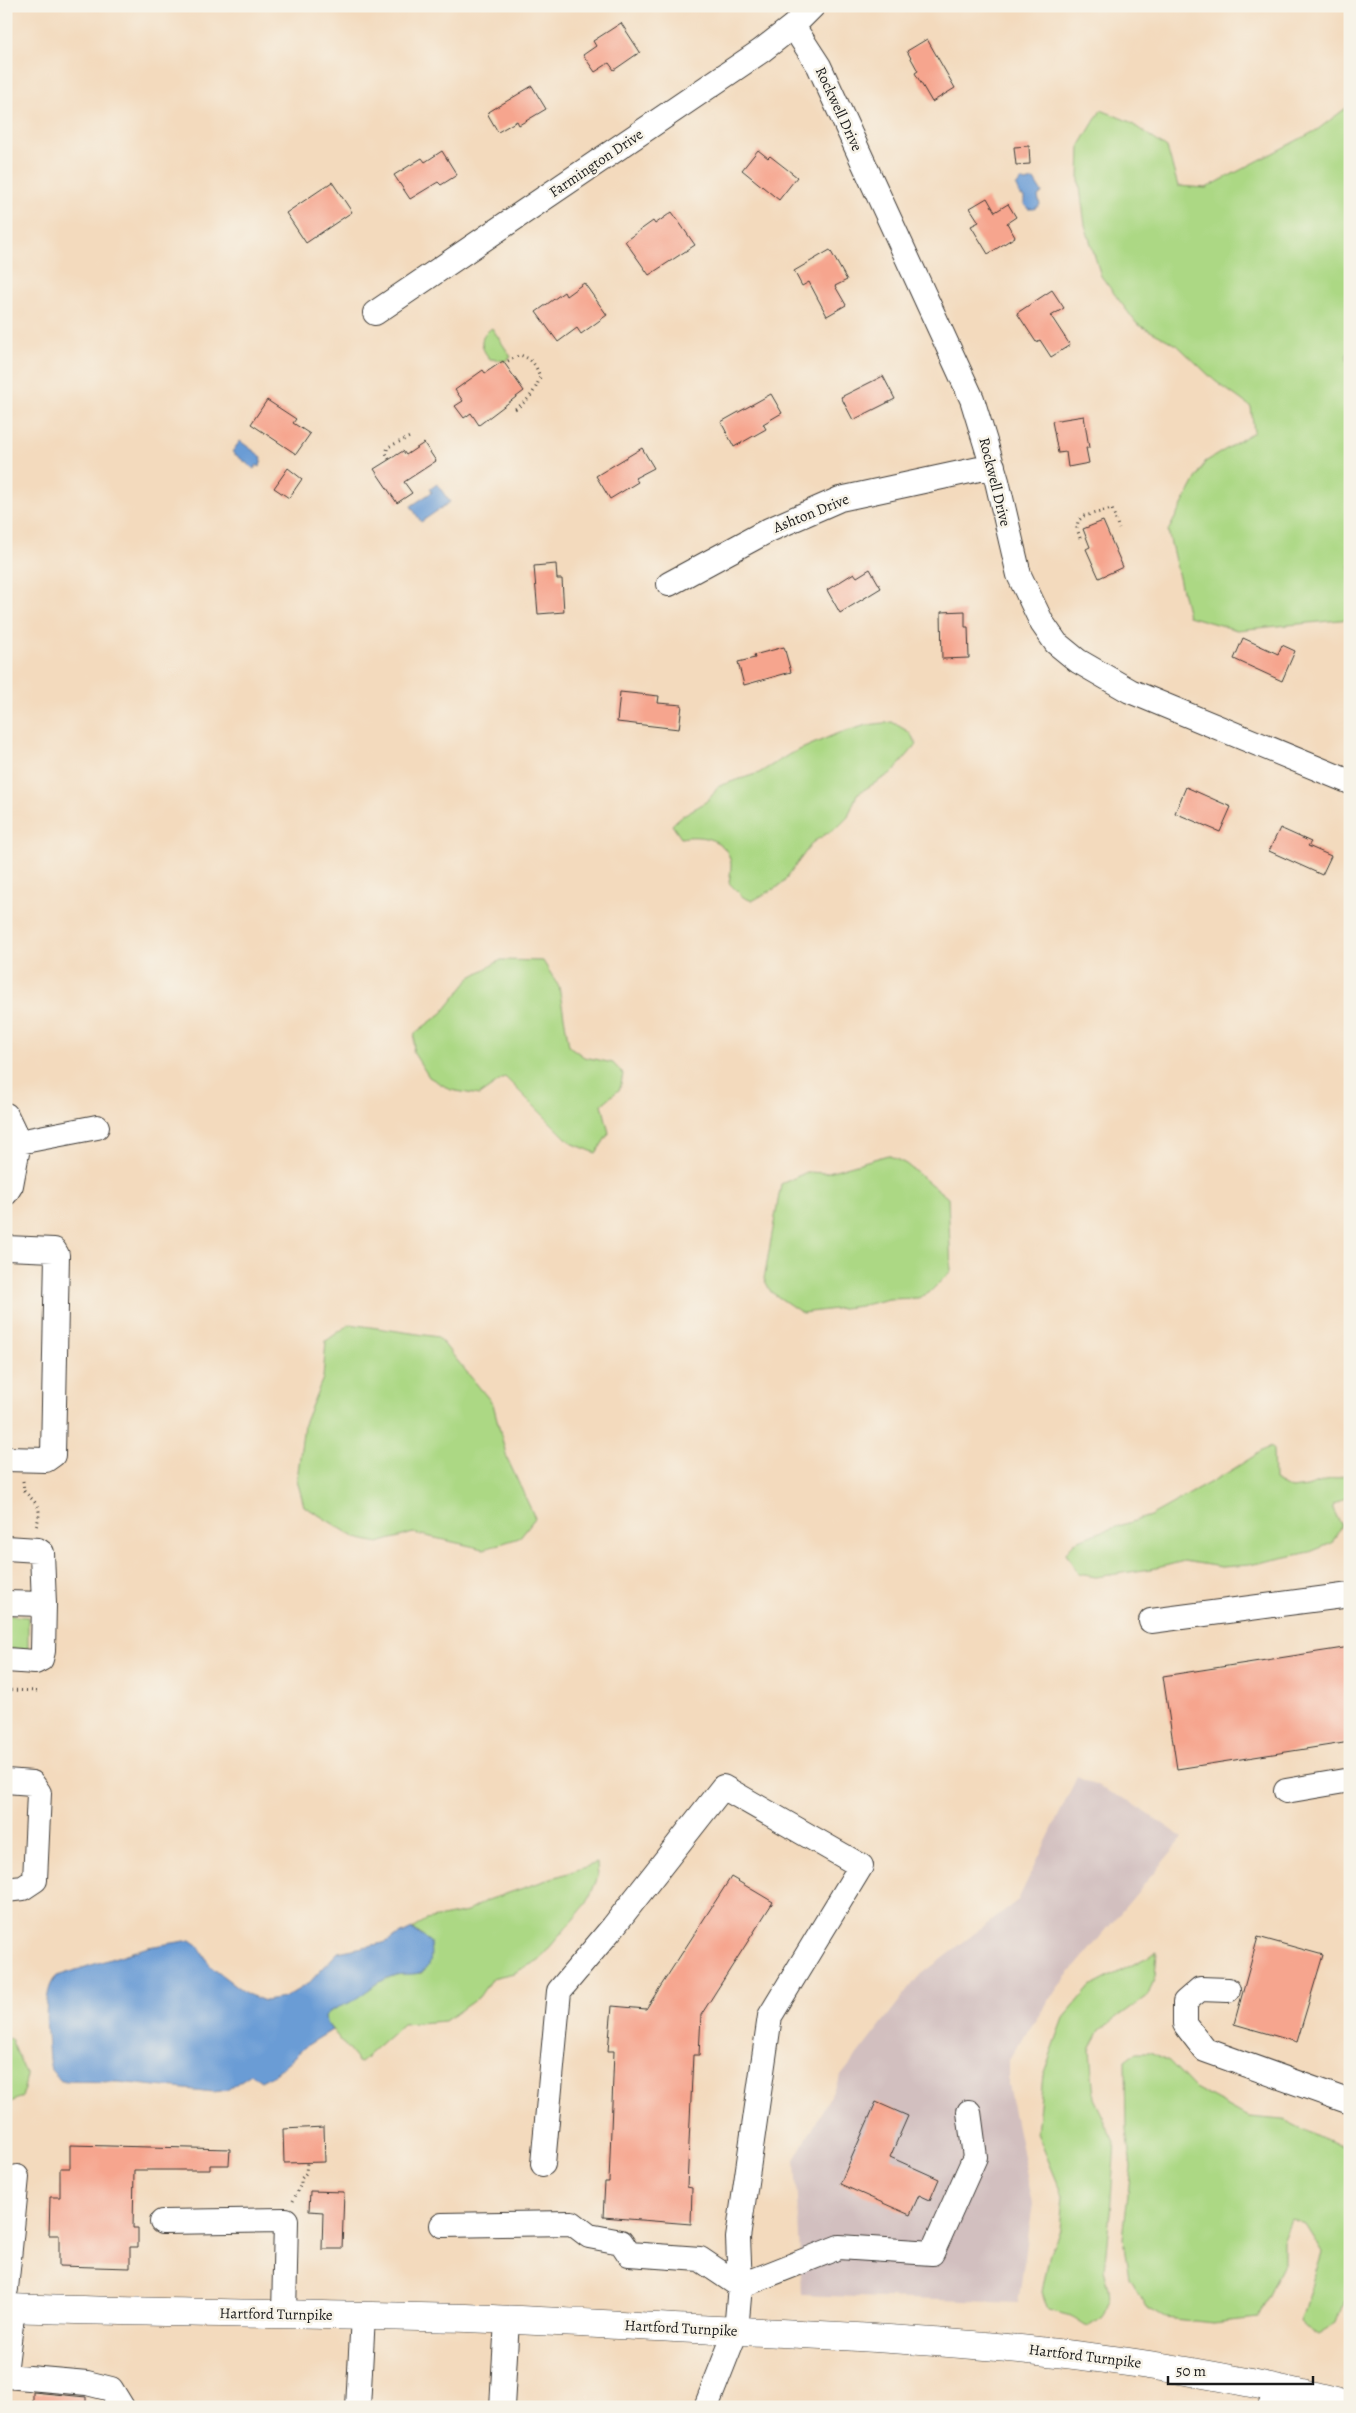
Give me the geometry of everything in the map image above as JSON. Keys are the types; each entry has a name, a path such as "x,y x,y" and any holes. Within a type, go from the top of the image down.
{"main road":[{"name":"Hartford Turnpike","path":"9,2302 284,2315 507,2320 736,2330 1044,2350 1180,2369 1274,2397 1349,2405"}],"street":[{"name":"Farmington Drive","path":"375,313 754,55 793,26 813,6"},
{"name":"Rockwell Drive","path":"793,26 819,66 972,399 993,466 1019,575 1042,623 1063,649 1088,667 1130,691 1350,782"},
{"name":"Ashton Drive","path":"669,584 769,530 840,499 993,466"},
{"path":"6,1115 19,1142 11,1185 6,1193"},
{"path":"19,1142 97,1127"},
{"path":"6,1248 54,1250 57,1256 53,1455 46,1460 14,1459"},
{"path":"6,1548 38,1550 43,1554 44,1604 43,1652 41,1658 35,1662 6,1660"},
{"path":"1151,1621 1350,1595"},
{"path":"6,1603 44,1604"},
{"path":"1286,1791 1350,1780"},
{"path":"6,1781 32,1783 39,1793 34,1880 22,1888 6,1890"},
{"path":"543,2164 559,1992 613,1927 723,1787 861,1866 770,2016 738,2238 740,2286 736,2330 706,2407"},
{"path":"1228,1990 1200,1989 1185,2002 1185,2024 1206,2050 1350,2102"},
{"path":"740,2286 839,2247 932,2253 975,2157 969,2112"},
{"path":"6,2365 17,2177"},
{"path":"162,2222 286,2220 284,2315"},
{"path":"442,2225 572,2223 589,2236 621,2242 629,2254 700,2259 740,2286"},
{"path":"358,2407 362,2316"},
{"path":"502,2407 507,2320"},
{"path":"6,2376 87,2383 111,2389 122,2407"}],"path":[{"path":"508,361 520,356 527,358 533,362 540,377 536,390 528,401 515,409"},
{"path":"389,459 386,453 388,447 412,436"},
{"path":"1080,538 1076,528 1078,521 1084,516 1112,508 1119,529"},
{"path":"14,1459 24,1491 37,1503 40,1510 30,1550"},
{"path":"6,1690 42,1691"},
{"path":"286,2220 301,2184 301,2179 306,2173 307,2162"}],"shaded area":[{"path":"1077,1777 1129,1801 1183,1838 1059,1986 1008,2060 1008,2084 1033,2204 1018,2303 802,2295 795,2160 841,2076 918,1977 1018,1900","holes":["876,2102 908,2116 890,2157 939,2179 930,2199 919,2195 910,2215 840,2184"]}],"green space":[{"path":"1350,105 1350,352 1347,354 1347,360 1350,365 1350,619 1237,630 1188,616 1168,531 1205,462 1254,432 1251,407 1215,381 1177,345 1137,324 1101,276 1085,225 1079,180 1080,145 1101,110 1128,121 1167,148 1178,186 1206,188 1317,130"},
{"path":"492,328 511,357 506,361 490,359 484,351 482,343 484,335"},
{"path":"892,722 909,732 917,744 893,772 857,794 848,817 839,826 813,842 781,885 752,901 743,897 729,883 731,864 725,849 712,840 705,838 681,838 672,825 685,814 708,800 718,786 759,773 790,754 836,734 867,725"},
{"path":"501,960 543,961 559,987 569,1046 584,1057 613,1063 623,1074 620,1089 602,1104 609,1133 596,1153 571,1143 505,1077 479,1095 451,1090 429,1077 413,1052 415,1033 442,1013 471,977"},
{"path":"888,1155 906,1164 948,1198 951,1271 929,1293 918,1298 889,1299 860,1306 802,1313 771,1292 764,1279 781,1184 807,1172 825,1173"},
{"path":"350,1324 438,1337 493,1404 507,1458 535,1518 519,1538 484,1549 413,1533 378,1543 356,1538 304,1506 297,1480 304,1424 323,1378 326,1341"},
{"path":"1270,1446 1273,1450 1274,1480 1291,1489 1307,1487 1350,1473 1350,1495 1333,1505 1341,1525 1332,1543 1310,1552 1249,1565 1221,1567 1184,1561 1157,1568 1096,1577 1078,1574 1066,1553 1074,1542 1150,1516 1227,1473"},
{"path":"6,1615 28,1617 28,1649 6,1649"},
{"path":"597,1863 598,1877 587,1903 539,1960 514,1973 492,1978 479,1997 445,2021 403,2024 359,2063 326,2022 324,2016 328,2013 387,1978 398,1974 422,1973 422,1935 412,1929 426,1920 467,1912 488,1900"},
{"path":"1157,1952 1155,1977 1148,1995 1100,2030 1090,2050 1094,2098 1115,2142 1104,2270 1109,2287 1110,2300 1102,2317 1088,2327 1071,2316 1048,2310 1042,2292 1050,2252 1060,2230 1063,2196 1037,2133 1043,2075 1064,2018 1090,1987"},
{"path":"6,2038 11,2039 27,2076 22,2097 6,2104"},
{"path":"1137,2052 1150,2052 1169,2061 1195,2088 1248,2117 1284,2120 1337,2146 1350,2147 1350,2287 1337,2323 1319,2334 1300,2322 1322,2251 1305,2224 1292,2219 1283,2241 1283,2266 1258,2318 1212,2323 1165,2318 1146,2307 1129,2278 1123,2238 1131,2167 1126,2130 1125,2061"}],"water":[{"path":"1021,180 1025,182 1034,180 1042,193 1038,196 1040,205 1034,209 1028,209 1024,204 1024,197 1019,194 1016,187"},
{"path":"240,441 262,457 260,467 257,465 254,469 232,452"},
{"path":"437,484 450,502 421,522 411,506 432,492 430,489"},
{"path":"412,1929 430,1942 431,1958 426,1968 420,1973 399,1974 389,1977 349,2003 330,2012 325,2016 326,2022 332,2030 306,2046 276,2073 261,2081 251,2074 227,2090 214,2092 118,2082 61,2081 51,2070 46,2015 48,1992 57,1976 148,1947 191,1940 198,1945 211,1967 247,1994 265,2001 284,1998 309,1983 338,1952 383,1943"}],"building":[{"path":"621,23 640,52 614,70 609,63 595,72 583,55 596,46 593,41"},
{"path":"927,39 955,88 932,102 915,73 918,71 907,51"},
{"path":"532,86 546,109 519,125 517,121 498,132 487,113"},
{"path":"1029,146 1030,164 1016,165 1014,147"},
{"path":"758,150 768,158 770,156 797,177 779,200 742,170"},
{"path":"442,151 457,175 441,185 438,182 410,199 394,175 422,158 425,162"},
{"path":"332,182 352,212 306,243 286,213"},
{"path":"987,198 995,212 1008,204 1016,217 1007,223 1015,237 988,254 971,226 979,222 970,208"},
{"path":"672,212 695,245 649,275 625,241 653,221 655,224"},
{"path":"830,250 847,280 835,286 846,305 827,316 809,282 802,286 794,271"},
{"path":"584,283 607,315 581,334 577,328 558,342 536,312 564,292 566,296"},
{"path":"1052,290 1064,308 1051,316 1070,345 1051,357 1040,340 1036,342 1017,313"},
{"path":"503,361 524,391 479,425 471,413 464,418 455,406 463,401 455,390 483,370 485,373"},
{"path":"883,376 895,399 853,420 841,397"},
{"path":"771,394 782,413 763,424 766,429 734,447 721,422"},
{"path":"267,400 296,419 293,423 310,434 296,454 251,424"},
{"path":"1084,416 1089,448 1086,448 1089,463 1068,467 1066,452 1058,453 1052,421"},
{"path":"424,443 436,461 404,482 412,493 397,503 374,469 403,451 406,455"},
{"path":"642,448 654,468 635,478 638,482 610,499 596,476"},
{"path":"288,468 302,479 289,498 274,488"},
{"path":"1103,521 1123,567 1099,578 1086,549 1090,547 1083,529"},
{"path":"556,564 557,579 562,579 564,612 538,614 534,566"},
{"path":"870,569 881,588 840,613 827,590 854,573 857,577"},
{"path":"965,611 965,627 968,627 969,658 942,659 941,612"},
{"path":"1243,638 1278,654 1282,645 1295,651 1282,681 1234,659"},
{"path":"784,647 791,672 744,685 738,662 755,658 754,655"},
{"path":"620,692 659,696 658,703 682,705 679,729 617,722"},
{"path":"1186,787 1231,807 1220,832 1175,813"},
{"path":"1280,828 1311,842 1308,846 1331,856 1322,875 1269,851"},
{"path":"1350,1647 1350,1742 1177,1769 1163,1676"},
{"path":"731,1877 773,1902 701,2015 699,2055 693,2055 687,2187 692,2188 691,2224 603,2217 605,2182 609,2182 614,2051 608,2051 612,2006 646,2009"},
{"path":"1258,1937 1323,1955 1297,2042 1234,2024"},
{"path":"876,2102 908,2116 890,2157 939,2179 930,2200 919,2195 910,2215 840,2184"},
{"path":"324,2127 325,2162 284,2163 283,2129"},
{"path":"70,2145 230,2149 229,2165 210,2165 210,2170 134,2170 133,2228 138,2228 138,2247 130,2247 130,2268 59,2266 59,2235 49,2235 50,2197 60,2197 60,2168 70,2168"},
{"path":"310,2191 344,2192 342,2249 322,2249 323,2212 309,2211"},
{"path":"33,2392 86,2397 86,2407 33,2407"}]}
